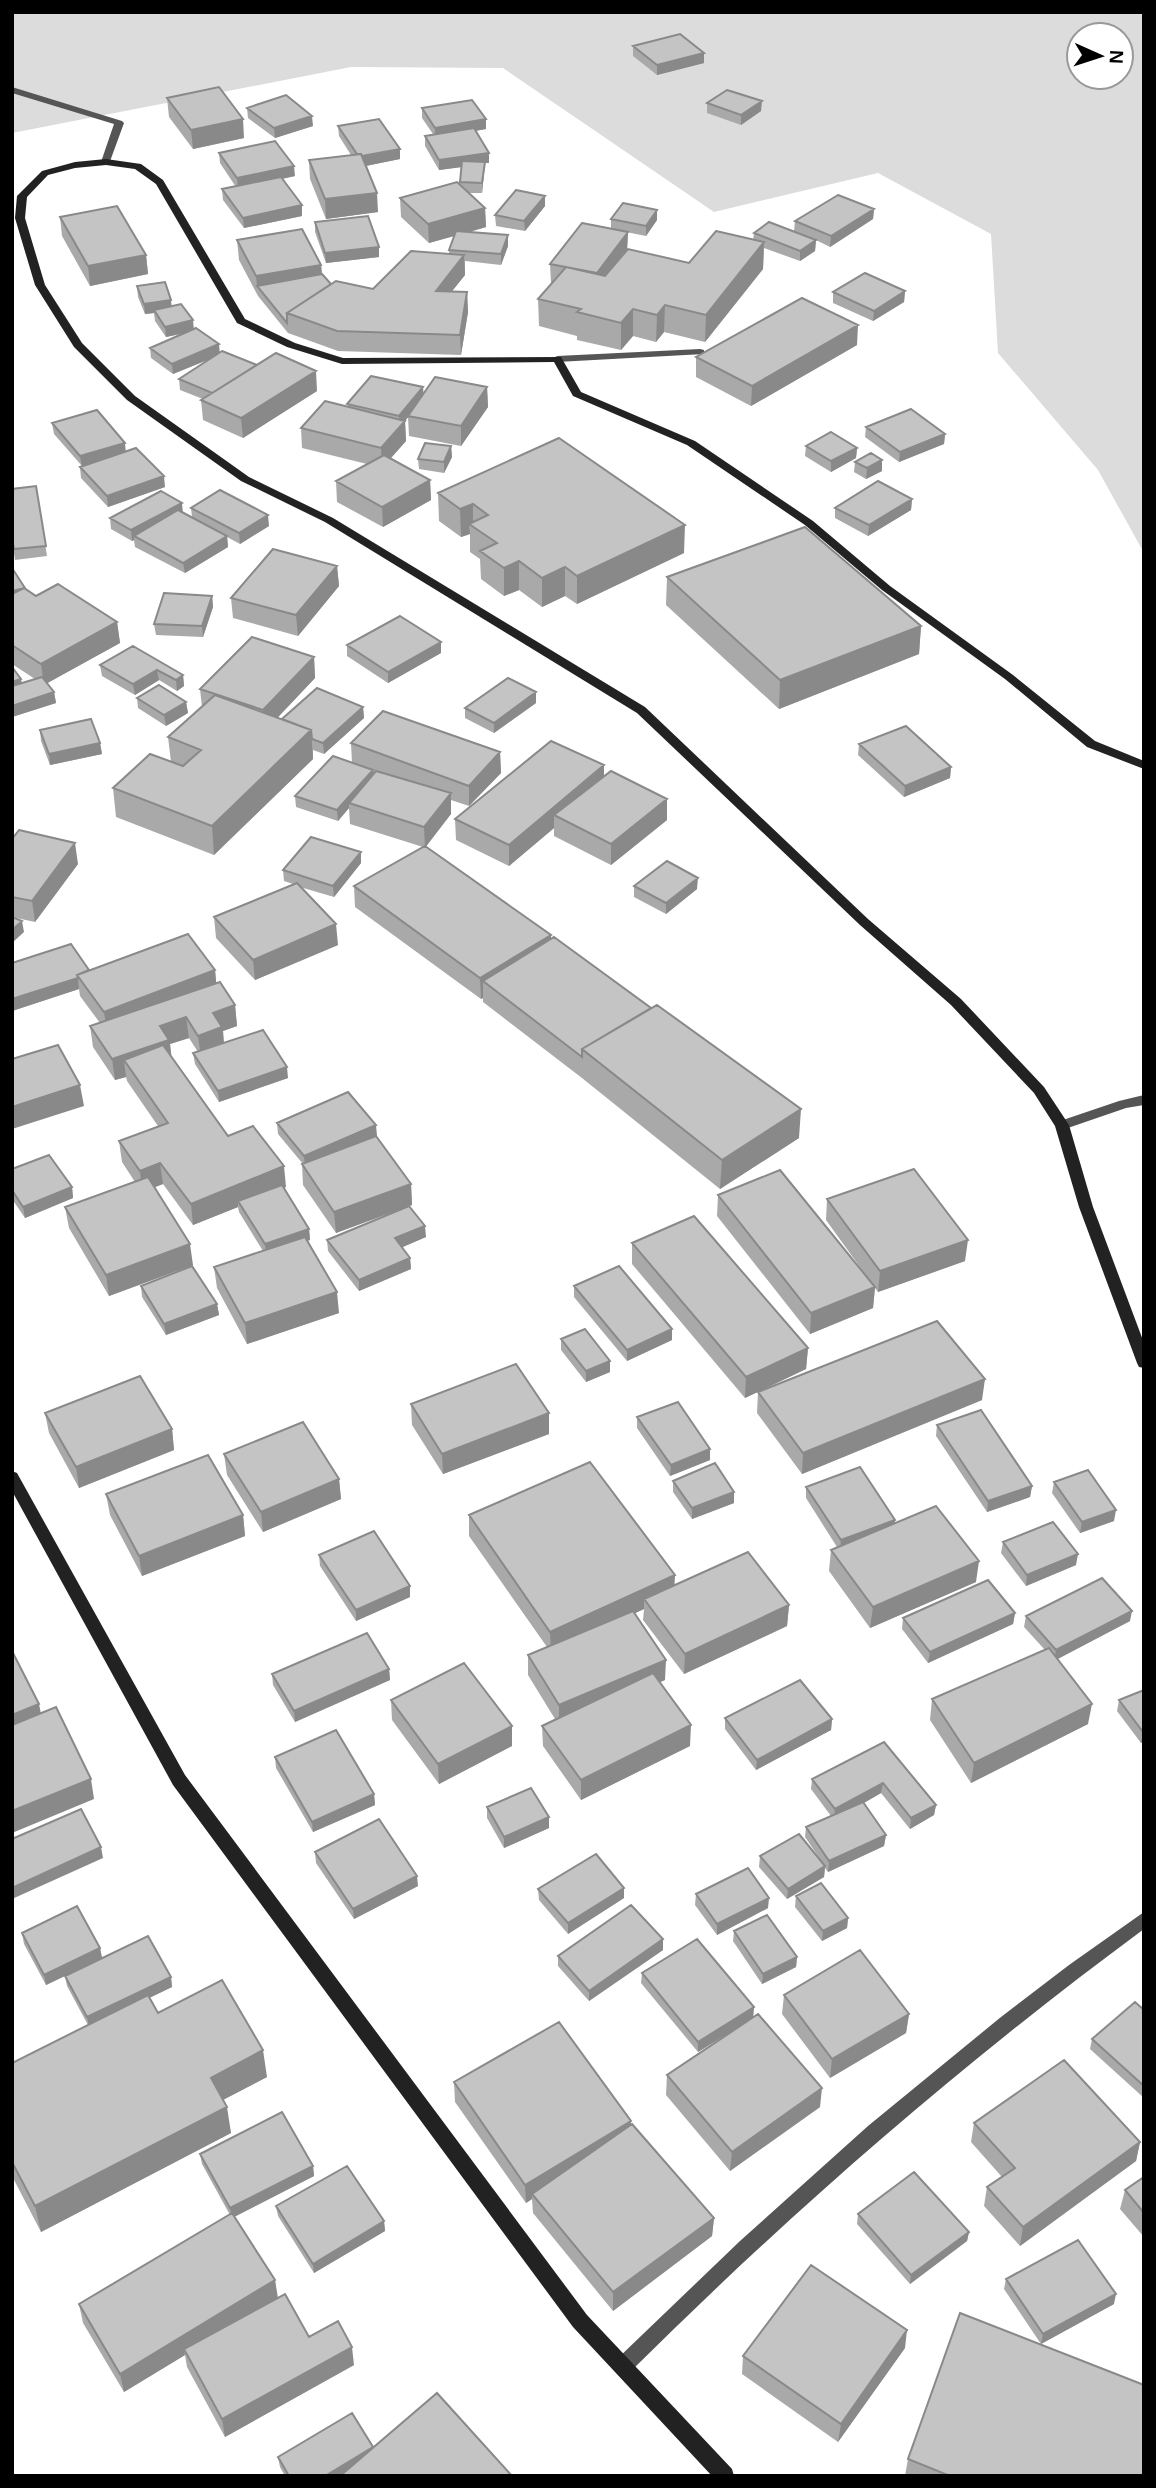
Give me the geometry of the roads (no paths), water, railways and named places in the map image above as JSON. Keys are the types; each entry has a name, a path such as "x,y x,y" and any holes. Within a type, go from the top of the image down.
{"main road":[{"path":"1144,765 1091,744 1009,677 886,588 809,523 691,443 577,394 557,359 342,361 291,345 241,321 160,181 138,166 106,162 75,165 45,173 22,197 20,218 40,285 78,345 131,398 245,480 329,520 641,710 864,922 957,1002 1039,1090 1062,1125 1086,1207 1144,1363"},
{"path":"12,1477 179,1780 580,2321 725,2476"}],"street":[{"path":"12,90 119,123 106,162"},
{"path":"557,359 700,352"},
{"path":"1062,1125 1144,1100"},
{"path":"623,2366 714,2275 905,2107 1069,1973 1144,1919"}]}
